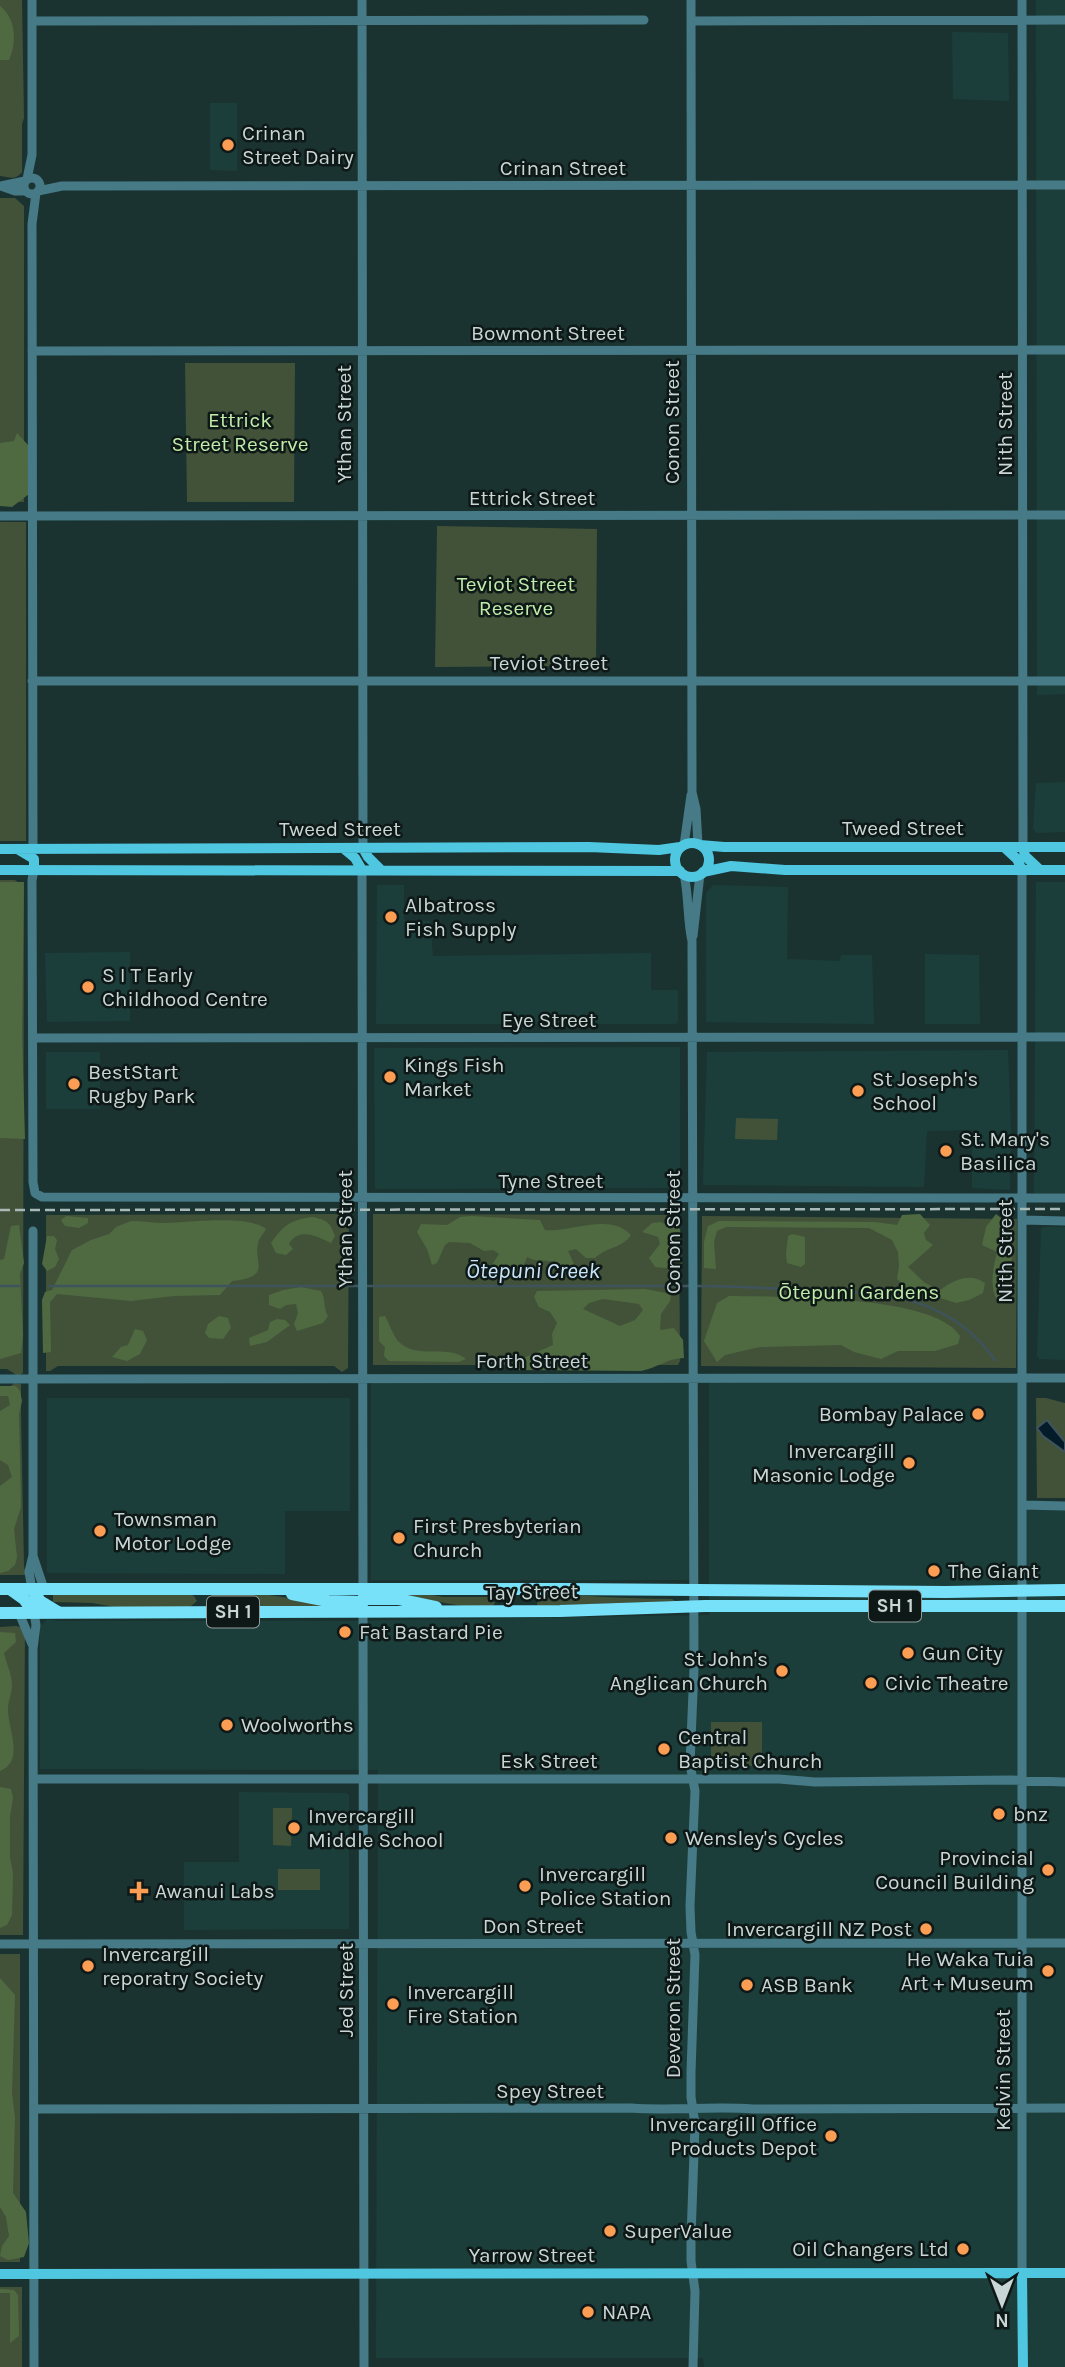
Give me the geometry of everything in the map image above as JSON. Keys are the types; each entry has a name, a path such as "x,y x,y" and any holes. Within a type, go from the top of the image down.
{"highway":[{"name":"Tay Street","path":"5,1589 257,1589 363,1600 398,1599 460,1612 693,1606 1065,1606"},
{"path":"5,1589 24,1599 34,1612"},
{"path":"38,1589 40,1601 59,1612"},
{"path":"202,1589 202,1612"},
{"name":"Tay Street","path":"0,1613 202,1612 489,1589 1065,1590"},
{"path":"489,1589 498,1602 497,1609 492,1612"}],"main road":[{"name":"Tweed Street","path":"699,845 724,848 1065,847"},
{"path":"682,846 699,845"},
{"name":"Conon Street","path":"699,845 708,858 702,873"},
{"name":"Tweed Street","path":"0,849 589,847 659,850 682,846"},
{"name":"Conon Street","path":"682,846 675,859 682,873"},
{"path":"1004,847 1014,856 1022,870"},
{"path":"1023,847 1026,856 1040,870"},
{"path":"343,848 355,858 362,870"},
{"path":"363,848 381,870"},
{"path":"858,848 858,870"},
{"path":"17,849 34,859 34,870"},
{"name":"Tweed Street","path":"702,873 731,866 760,869 1065,870"},
{"name":"Tweed Street","path":"0,870 682,873"},
{"path":"682,873 692,876 702,873"},
{"name":"Kelvin Street","path":"1022,2273 1023,2367"},
{"name":"Yarrow Street","path":"0,2274 1065,2273"}],"street":[{"path":"32,0 33,848"},
{"name":"Ythan Street","path":"362,0 363,848"},
{"name":"Conon Street","path":"691,0 692,792 699,845"},
{"name":"Nith Street","path":"1022,0 1023,847"},
{"path":"32,21 644,20"},
{"path":"691,21 1065,20"},
{"name":"Crinan Street","path":"1,186 15,191 32,186 1065,185"},
{"name":"Bowmont Street","path":"32,351 1065,350"},
{"name":"Ettrick Street","path":"0,516 1065,515"},
{"name":"Teviot Street","path":"32,681 1065,681"},
{"path":"682,846 692,792"},
{"path":"33,1038 34,870"},
{"name":"Ythan Street","path":"362,870 363,1600"},
{"name":"Nith Street","path":"1022,870 1023,1605"},
{"name":"Conon Street","path":"682,873 688,896 688,923 692,941 693,1606"},
{"path":"692,941 702,873"},
{"name":"Eye Street","path":"33,1038 1065,1037"},
{"name":"Tyne Street","path":"33,1038 33,1182 37,1195 47,1198 1065,1198"},
{"path":"1022,1220 1065,1221"},
{"path":"33,1231 33,1555 29,1572 38,1589"},
{"name":"Forth Street","path":"0,1379 1065,1378"},
{"path":"1022,1505 1065,1506"},
{"name":"Jed Street","path":"363,1600 364,2367"},
{"name":"Kelvin Street","path":"1022,2273 1023,1605"},
{"name":"Deveron Street","path":"693,1606 693,2367"},
{"path":"19,1612 33,1649"},
{"path":"34,1612 34,2367"},
{"name":"Esk Street","path":"34,1779 779,1779 815,1782 1065,1782"},
{"name":"Don Street","path":"0,1944 1065,1943"},
{"name":"Spey Street","path":"34,2109 1065,2108"}],"shaded area":[{"path":"1036,0 1065,0 1065,694 1037,695"},
{"path":"952,32 1008,33 1009,101 953,99"},
{"path":"210,103 237,103 237,171 210,170"},
{"path":"1065,782 1065,832 1036,833 1033,828 1036,783"},
{"path":"1036,882 1065,882 1065,1193 1034,1193"},
{"path":"377,885 404,885 404,920 430,921 433,956 651,953 651,990 678,990 678,1022 376,1024"},
{"path":"713,885 788,887 787,959 840,961 841,955 872,955 874,1024 706,1022 706,893"},
{"name":"S I T Early Childhood Centre","path":"130,952 130,1021 47,1022 45,953"},
{"path":"925,954 979,955 980,1024 925,1024"},
{"path":"680,1047 680,1188 375,1189 374,1048"},
{"name":"St Joseph's School","path":"1008,1050 1010,1190 972,1188 972,1130 927,1131 924,1187 703,1185 707,1052"},
{"path":"46,1052 100,1052 100,1109 46,1109"},
{"path":"1065,1227 1065,1360 1039,1359 1037,1356 1041,1229"},
{"path":"709,1375 1024,1375 1024,1508 1065,1509 1065,2367 704,2367 703,2358 376,2358 378,1770 40,1769 40,1627 47,1619 347,1621 709,1615"},
{"path":"371,1381 689,1381 689,1580 371,1580"},
{"path":"47,1398 350,1398 350,1511 285,1511 285,1574 47,1573"},
{"name":"Invercargill Middle School","path":"239,1792 349,1795 349,1929 184,1930 184,1862 239,1862"}],"green space":[{"path":"0,0 22,0 22,172 12,178 0,176"},
{"path":"0,6 9,17 14,31 9,60 0,60"},
{"path":"0,198 15,198 24,206 24,502 0,502"},
{"name":"Ettrick Street Reserve","path":"185,363 295,363 294,502 187,502"},
{"path":"17,433 28,445 29,494 12,507 0,506 0,443 14,441"},
{"path":"0,522 26,522 26,841 0,841"},
{"name":"Teviot Street Reserve","path":"437,526 597,529 596,666 435,667"},
{"path":"0,880 15,880 24,887 23,1373 18,1376 7,1369 0,1369"},
{"path":"0,882 24,882 22,1033 25,1139 0,1138"},
{"path":"736,1118 778,1119 777,1140 735,1139"},
{"path":"349,1214 348,1368 342,1372 334,1366 58,1366 46,1371 46,1215"},
{"path":"373,1214 679,1215 680,1361 678,1365 373,1365"},
{"path":"920,1214 930,1225 924,1233 926,1240 933,1245 908,1267 925,1283 940,1290 956,1280 973,1278 985,1283 983,1293 956,1303 906,1287 897,1279 898,1252 892,1240 869,1228 726,1227 717,1231 714,1242 716,1269 704,1268 704,1242 708,1226 719,1221 875,1222 897,1225 902,1215"},
{"path":"996,1214 1010,1225 1012,1247 1006,1303 1000,1304 993,1286 997,1252 982,1245 986,1227"},
{"path":"66,1216 88,1218 88,1223 79,1228 65,1226 61,1220"},
{"name":"Ōtepuni Gardens","path":"702,1216 1017,1219 1016,1368 701,1366"},
{"path":"312,1217 329,1225 335,1236 331,1243 303,1234 293,1239 289,1244 293,1249 286,1255 276,1253 271,1243 283,1228 298,1220"},
{"path":"460,1217 540,1220 545,1230 612,1225 631,1235 624,1243 595,1258 586,1258 576,1249 568,1251 575,1266 567,1269 550,1261 527,1257 516,1277 494,1277 483,1273 490,1268 499,1254 493,1250 484,1251 470,1243 449,1242 437,1263 432,1265 417,1232 421,1224 447,1225"},
{"path":"217,1220 257,1224 266,1229 257,1248 259,1267 253,1276 232,1281 220,1295 131,1301 57,1294 50,1302 51,1352 43,1353 42,1300 45,1292 52,1290 72,1250 131,1221 164,1223"},
{"path":"660,1222 680,1229 682,1267 655,1267 649,1258 660,1244 658,1237 642,1232 652,1223"},
{"path":"19,1225 24,1263 20,1274 23,1336 21,1353 0,1359 0,1260 4,1259 11,1226"},
{"path":"792,1234 805,1237 805,1264 801,1267 787,1263 788,1236"},
{"path":"47,1236 54,1236 57,1240 55,1249 59,1259 55,1267 47,1271 42,1264"},
{"path":"301,1287 321,1291 328,1316 323,1323 297,1331 294,1324 298,1313 296,1304 280,1309 269,1305 269,1295"},
{"path":"645,1289 671,1294 670,1301 661,1314 660,1330 674,1328 683,1340 684,1358 641,1371 518,1370 519,1360 553,1345 552,1334 557,1323 550,1312 539,1307 534,1297 537,1291","holes":["603,1299 639,1304 643,1310 635,1320 620,1326 583,1309 589,1303"]},
{"path":"729,1296 816,1298 888,1305 920,1312 945,1322 960,1336 958,1344 935,1351 898,1351 881,1359 854,1352 841,1345 760,1347 725,1355 717,1362 704,1341 717,1303"},
{"path":"219,1316 228,1318 231,1328 223,1339 209,1338 205,1333 208,1324"},
{"path":"385,1316 398,1341 406,1347 450,1352 466,1359 459,1362 389,1361 384,1356 385,1347 379,1341 379,1317"},
{"path":"285,1320 290,1325 267,1342 250,1346 249,1338 268,1330 270,1322"},
{"path":"135,1329 143,1331 147,1340 140,1354 127,1361 112,1357 121,1347 128,1345"},
{"path":"15,1383 21,1384 26,1575 0,1575 0,1388"},
{"path":"0,1386 16,1386 22,1401 19,1414 21,1507 14,1529 17,1557 15,1565 0,1573 0,1486 12,1477 8,1465 0,1460 0,1411 10,1405 8,1396 0,1396"},
{"path":"1036,1398 1065,1403 1065,1498 1037,1498"},
{"path":"53,1594 190,1594 197,1601 190,1607 115,1607 92,1603 53,1602"},
{"path":"262,1594 344,1606 214,1607 208,1601 212,1595"},
{"path":"427,1594 443,1597 491,1597 495,1603 493,1606 462,1606 399,1595"},
{"path":"538,1594 672,1599 675,1601 537,1606"},
{"path":"0,1627 25,1628 23,1935 0,1935"},
{"path":"0,1632 15,1633 16,1642 4,1653 12,1681 8,1709 13,1753 12,1761 0,1771"},
{"path":"711,1722 762,1722 762,1766 711,1766"},
{"path":"0,1787 11,1789 13,1798 10,1857 13,1873 12,1915 7,1925 0,1928"},
{"path":"273,1808 292,1808 291,1846 273,1845"},
{"path":"278,1869 320,1869 320,1890 278,1890"},
{"path":"0,1954 20,1954 20,2262 0,2262"},
{"path":"0,1978 15,1995 13,2193 26,2212 29,2243 24,2257 8,2260 0,2256 2,2246 9,2236 6,2217 0,2207"},
{"path":"0,2287 22,2287 22,2367 0,2367"},
{"path":"0,2289 14,2290 18,2295 19,2336 10,2343 10,2293 0,2293"}],"water":[{"path":"1047,1420 1065,1442 1065,1452 1043,1436 1037,1428"}],"waterway":[{"name":"Ōtepuni Creek","path":"0,1286 19,1286"},
{"name":"Ōtepuni Creek","path":"49,1286 690,1286"},
{"name":"Ōtepuni Creek","path":"697,1286 859,1293 910,1301 955,1321 976,1337 995,1360"}],"railway":[{"path":"0,1210 1065,1209"}],"place":[{"name":"Crinan Street Dairy","path":"228,145"},
{"name":"Albatross Fish Supply","path":"391,917"},
{"name":"S I T Early Childhood Centre","path":"88,987"},
{"name":"Kings Fish Market","path":"390,1077"},
{"name":"BestStart Rugby Park","path":"74,1084"},
{"name":"St Joseph's School","path":"858,1091"},
{"name":"St. Mary's Basilica","path":"946,1151"},
{"name":"Bombay Palace","path":"978,1414"},
{"name":"Invercargill Masonic Lodge","path":"909,1463"},
{"name":"Townsman Motor Lodge","path":"100,1531"},
{"name":"First Presbyterian Church","path":"399,1538"},
{"name":"The Giant","path":"934,1571"},
{"name":"Fat Bastard Pie","path":"345,1632"},
{"name":"Gun City","path":"908,1653"},
{"name":"St John's Anglican Church","path":"782,1671"},
{"name":"Civic Theatre","path":"871,1683"},
{"name":"Woolworths","path":"227,1725"},
{"name":"Central Baptist Church","path":"664,1749"},
{"name":"bnz","path":"999,1814"},
{"name":"Invercargill Middle School","path":"294,1828"},
{"name":"Wensley's Cycles","path":"671,1838"},
{"name":"Provincial Council Building","path":"1048,1870"},
{"name":"Invercargill Police Station","path":"525,1886"},
{"name":"Awanui Labs","path":"139,1891"},
{"name":"Invercargill NZ Post","path":"926,1929"},
{"name":"Invercargill reporatry Society","path":"88,1966"},
{"name":"He Waka Tuia Art + Museum","path":"1048,1971"},
{"name":"ASB Bank","path":"747,1985"},
{"name":"Invercargill Fire Station","path":"393,2004"},
{"name":"Invercargill Office Products Depot","path":"831,2136"},
{"name":"SuperValue","path":"610,2231"},
{"name":"Oil Changers Ltd","path":"963,2249"},
{"name":"NAPA","path":"588,2312"}]}
